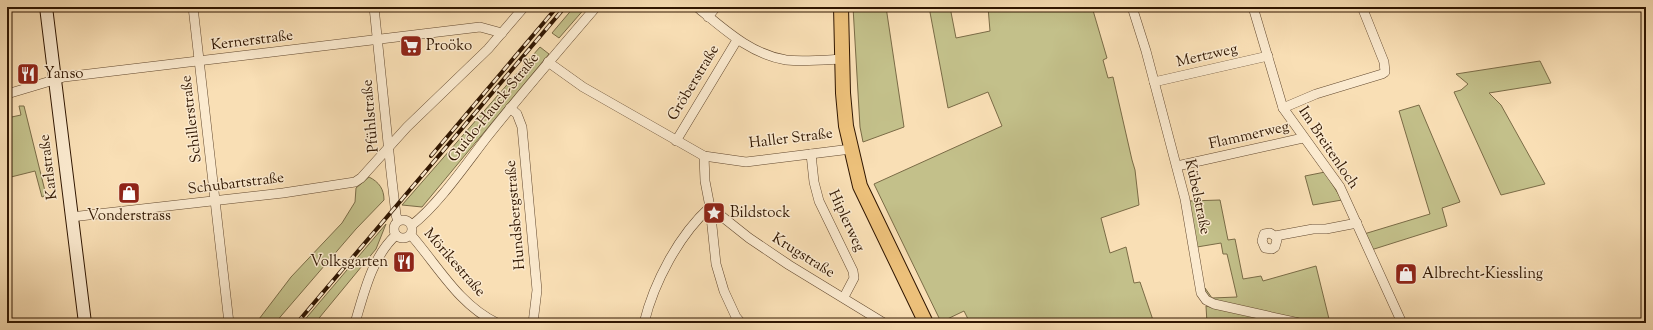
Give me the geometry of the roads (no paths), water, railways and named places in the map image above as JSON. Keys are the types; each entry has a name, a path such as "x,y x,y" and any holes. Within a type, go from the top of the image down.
{"main road":[{"path":"841,7 846,126 851,149"},
{"name":"Haller Straße","path":"851,149 860,186 926,323"}],"street":[{"name":"Karlstraße","path":"46,7 56,78 71,217 85,323"},
{"name":"Schillerstraße","path":"193,7 230,323"},
{"name":"Pfühlstraße","path":"374,7 388,147 398,221"},
{"name":"Schubartstraße","path":"71,217 352,183 361,178 388,147 488,50 524,7"},
{"name":"Guido-Hauck-Straße","path":"412,225 424,214 442,193 548,62 596,7"},
{"path":"697,7 737,40 768,56 787,60 842,59"},
{"path":"708,16 716,7"},
{"name":"Kübelstraße","path":"1136,7 1185,199 1201,294 1206,300 1227,308 1300,323"},
{"name":"Im Breitenloch","path":"1253,7 1283,108 1303,138 1340,187 1402,323"},
{"path":"1283,108 1316,94 1385,72 1384,62 1362,7"},
{"name":"Kernerstraße","path":"7,94 56,78 480,27 502,33"},
{"name":"Gröberstraße","path":"676,141 737,40"},
{"name":"Mertzweg","path":"1154,82 1268,56"},
{"name":"Haller Straße","path":"548,62 584,87 704,156 746,162 851,149"},
{"name":"Hundsbergstraße","path":"510,108 517,114 522,127 537,290 533,323"},
{"name":"Flammerweg","path":"1176,166 1303,138"},
{"name":"Hiplerweg","path":"811,154 814,182 819,201 853,271 854,278 844,298"},
{"path":"704,156 704,181 710,207 716,264 724,291 736,317 741,323"},
{"path":"644,323 649,302 666,266 695,220 710,207"},
{"name":"Krugstraße","path":"710,207 749,238 789,265 884,323"},
{"path":"404,220 412,225 413,230 411,235 404,239 396,235 394,229 398,221 404,220"},
{"path":"1275,236 1357,223"},
{"path":"355,323 366,287 377,261 383,249 396,235"},
{"name":"Mörikestraße","path":"411,235 454,288 471,306 497,323"}],"railway":[{"path":"431,156 557,7"},
{"path":"297,323 565,7"}],"place":[{"name":"Proöko","path":"411,46"},
{"name":"Yanso","path":"28,74"},
{"name":"Vonderstrass","path":"129,193"},
{"name":"Bildstock","path":"714,213"},
{"name":"Volksgarten","path":"404,262"},
{"name":"Albrecht-Kiessling","path":"1406,274"}]}
